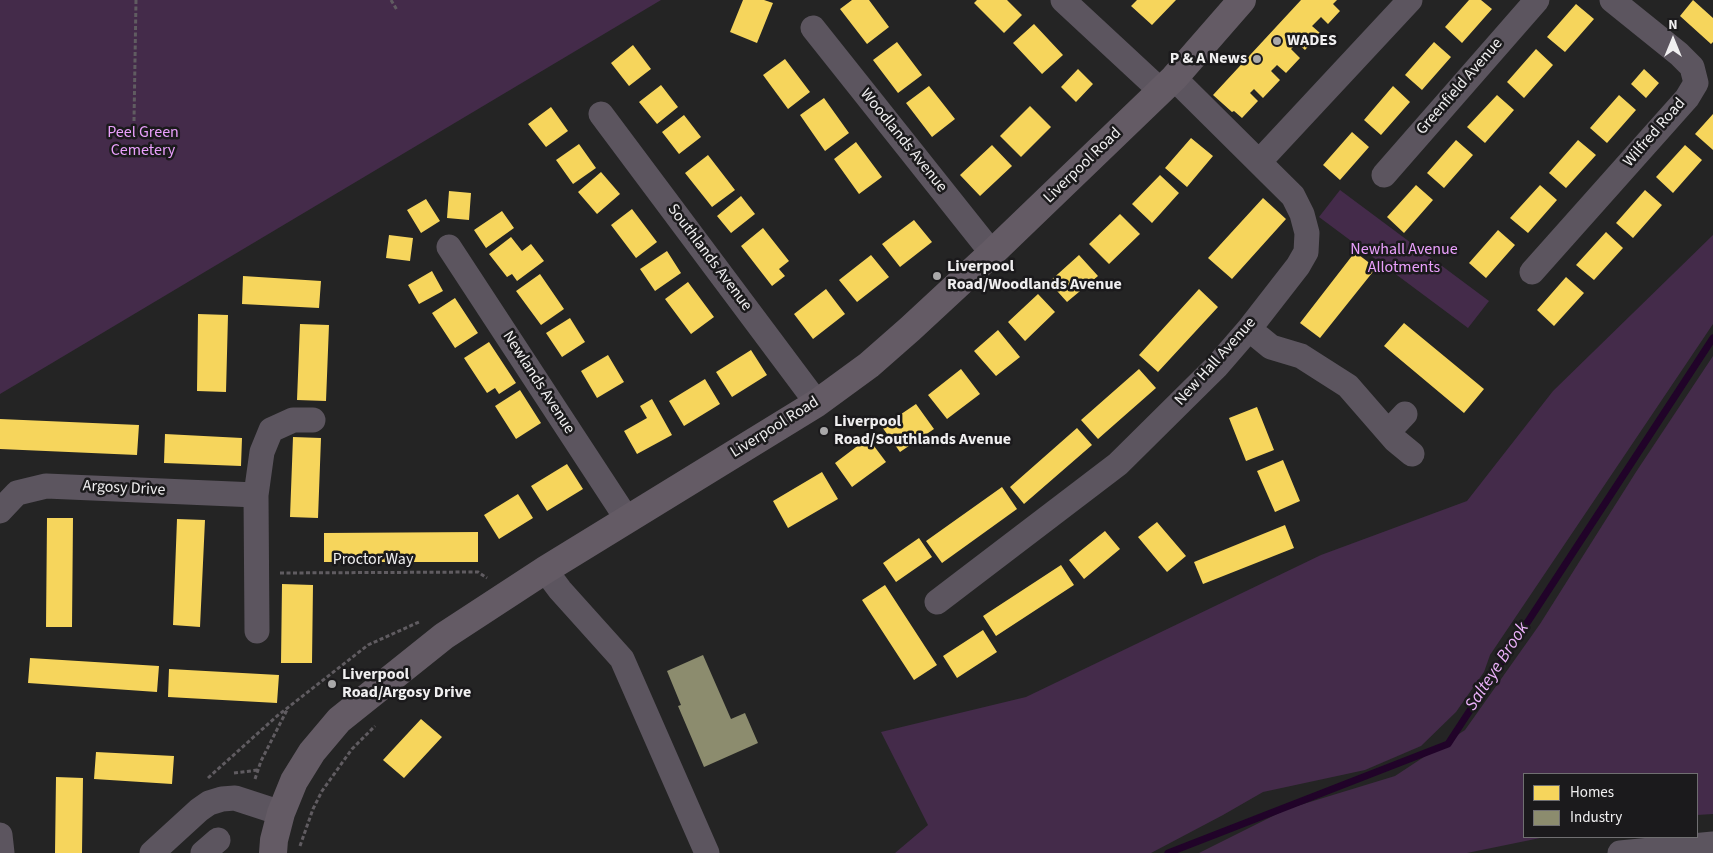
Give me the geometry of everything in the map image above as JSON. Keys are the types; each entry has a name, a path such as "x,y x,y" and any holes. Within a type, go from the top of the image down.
{"highway":[{"name":"Liverpool Road","path":"273,853 274,840 281,813 294,782 312,752 339,720 444,636 545,570 817,402 869,365 992,253 1168,85 1242,0"}],"street":[{"name":"New Hall Avenue","path":"937,602 1118,464 1217,366 1249,329 1298,266 1306,252 1307,233 1302,214 1293,196 1259,162 1168,85 1062,0"},
{"path":"1259,162 1410,0"},
{"name":"Greenfield Avenue","path":"1384,175 1537,0"},
{"name":"Wilfred Road","path":"1532,272 1687,98 1696,83 1692,67 1685,60 1612,0"},
{"name":"Woodlands Avenue","path":"813,28 992,253"},
{"name":"Southlands Avenue","path":"601,114 817,402"},
{"name":"Newlands Avenue","path":"449,247 627,519"},
{"path":"1249,329 1271,346 1301,356 1348,386 1397,423 1412,454"},
{"path":"257,631 256,496 262,452 271,430 293,420 313,420"},
{"name":"Argosy Drive","path":"0,511 17,493 46,486 256,496"},
{"path":"545,570 560,590 622,659 707,853"},
{"path":"152,853 199,810 222,799 235,798 281,813"},
{"path":"0,835 2,853"},
{"path":"1620,853 1713,844"}],"path":[{"path":"134,121 136,0"},
{"path":"391,0 398,10"},
{"name":"Proctor Way","path":"257,574 478,572 488,578"},
{"path":"206,780 289,707 368,645 422,621"},
{"path":"258,770 289,707"},
{"path":"299,853 313,809 322,791 352,749 379,722"}],"green space":[{"name":"Peel Green Cemetery","path":"0,0 661,0 0,394"},
{"name":"Newhall Avenue Allotments","path":"1340,190 1489,301 1468,328 1319,217"},
{"path":"1713,235 1713,324 1490,655 1484,672 1456,712 1421,746 1365,770 1263,792 1151,853 895,853 928,825 881,732 1026,697 1321,555 1467,501 1553,391"},
{"path":"1713,356 1713,814 1698,815 1698,773 1523,773 1523,838 1540,838 1467,853 1199,853 1287,809 1395,776 1465,730 1540,624 1636,472"}],"building: Homes":[{"path":"743,0 764,0 773,3 757,43 730,32"},
{"path":"852,0 869,0 889,27 867,44 840,9"},
{"path":"977,0 1007,0 1022,15 1004,33 974,3"},
{"path":"1137,0 1176,0 1152,25 1131,6"},
{"path":"1301,0 1337,0 1333,4 1340,11 1328,24 1321,17 1312,26 1320,33 1305,50 1297,43 1291,49 1300,58 1286,73 1277,65 1271,71 1280,80 1263,98 1254,89 1250,93 1258,101 1242,118 1234,111 1232,112 1213,95"},
{"path":"1469,0 1481,0 1492,9 1462,43 1445,27"},
{"path":"1693,0 1713,18 1713,42 1711,44 1680,16"},
{"path":"1576,4 1594,19 1565,52 1547,37"},
{"path":"1034,24 1063,55 1042,74 1013,43"},
{"path":"897,42 922,75 898,93 873,60"},
{"path":"1434,42 1451,57 1422,90 1405,75"},
{"path":"633,45 651,69 629,86 611,63"},
{"path":"1536,49 1553,65 1524,98 1507,82"},
{"path":"785,59 810,92 788,109 763,75"},
{"path":"1078,69 1093,84 1076,102 1061,87"},
{"path":"1644,69 1659,83 1646,98 1631,84"},
{"path":"661,85 678,107 657,124 639,102"},
{"path":"929,86 955,119 932,137 906,103"},
{"path":"1393,86 1410,102 1381,135 1364,120"},
{"path":"1497,95 1514,110 1485,143 1467,127"},
{"path":"1619,95 1636,110 1607,143 1590,128"},
{"path":"824,98 849,133 825,151 800,115"},
{"path":"1030,106 1051,127 1021,157 1000,136"},
{"path":"551,107 568,131 546,147 528,124"},
{"path":"1713,114 1713,150 1695,134"},
{"path":"684,115 701,137 679,154 662,132"},
{"path":"1352,132 1369,147 1340,180 1323,165"},
{"path":"1191,138 1213,156 1187,187 1165,168"},
{"path":"1456,140 1473,155 1444,188 1427,173"},
{"path":"1578,140 1596,155 1566,188 1549,173"},
{"path":"856,142 882,177 859,194 834,159"},
{"path":"579,144 596,168 573,184 556,160"},
{"path":"992,145 1012,166 980,196 960,175"},
{"path":"1685,145 1702,160 1673,193 1656,177"},
{"path":"708,155 735,190 712,207 685,173"},
{"path":"601,172 620,194 597,214 578,192"},
{"path":"1160,175 1179,193 1152,223 1132,204"},
{"path":"1416,185 1433,200 1404,233 1387,217"},
{"path":"1540,185 1557,200 1528,233 1510,218"},
{"path":"1645,190 1662,205 1633,238 1616,223"},
{"path":"449,191 471,193 469,220 447,218"},
{"path":"741,196 755,214 731,233 717,216"},
{"path":"1263,198 1286,219 1232,279 1208,258"},
{"path":"426,199 440,221 421,233 407,210"},
{"path":"632,209 657,242 636,258 611,225"},
{"path":"502,211 514,228 486,248 474,230"},
{"path":"1120,214 1140,234 1109,264 1089,244"},
{"path":"914,220 932,242 900,267 882,244"},
{"path":"763,228 789,261 779,269 785,276 772,286 741,246"},
{"path":"1498,230 1515,245 1486,278 1469,263"},
{"path":"1606,232 1623,248 1594,280 1576,265"},
{"path":"389,235 413,238 410,261 386,258"},
{"path":"511,237 522,251 531,244 544,261 517,281 512,274 507,277 489,254"},
{"path":"667,251 681,273 655,291 640,269"},
{"path":"1355,252 1376,268 1320,338 1300,323"},
{"path":"871,255 889,277 857,302 839,280"},
{"path":"1079,255 1098,276 1067,302 1049,282"},
{"path":"432,271 443,291 419,304 408,285"},
{"path":"540,274 564,309 541,325 516,291"},
{"path":"243,276 321,281 319,308 242,304"},
{"path":"1566,277 1584,293 1554,326 1537,310"},
{"path":"688,282 714,317 691,334 665,299"},
{"path":"826,289 845,314 813,339 794,314"},
{"path":"1199,289 1218,307 1158,372 1139,355"},
{"path":"1038,294 1055,312 1025,341 1008,322"},
{"path":"455,298 478,333 455,348 432,313"},
{"path":"198,314 228,315 226,392 197,391"},
{"path":"570,318 585,342 562,357 546,333"},
{"path":"1404,323 1484,389 1464,413 1384,346"},
{"path":"300,324 329,325 326,401 297,400"},
{"path":"998,330 1020,357 996,376 974,351"},
{"path":"489,342 516,383 499,394 495,388 487,393 464,358"},
{"path":"751,350 767,375 732,397 716,372"},
{"path":"608,355 624,382 597,398 581,371"},
{"path":"961,369 980,394 947,419 928,395"},
{"path":"1139,369 1156,388 1098,439 1081,420"},
{"path":"705,379 720,404 684,426 669,401"},
{"path":"520,390 541,423 516,439 495,406"},
{"path":"652,399 672,435 637,454 624,431 647,418 640,406"},
{"path":"916,404 934,429 900,452 882,427"},
{"path":"1257,407 1274,450 1246,461 1229,418"},
{"path":"0,419 139,425 137,455 0,449"},
{"path":"1077,428 1092,445 1024,504 1010,487"},
{"path":"165,434 242,438 241,466 164,463"},
{"path":"293,437 321,438 318,518 290,517"},
{"path":"868,438 886,462 852,487 835,463"},
{"path":"1283,460 1300,501 1275,512 1257,471"},
{"path":"567,464 583,489 547,511 531,486"},
{"path":"822,472 838,499 788,528 773,501"},
{"path":"1002,487 1017,509 942,563 926,541"},
{"path":"518,494 533,518 499,539 484,515"},
{"path":"47,518 73,518 72,627 46,627"},
{"path":"177,519 205,520 200,627 173,625"},
{"path":"1157,522 1186,556 1167,572 1138,537"},
{"path":"1285,525 1294,548 1203,584 1194,562"},
{"path":"1105,531 1120,549 1084,579 1069,560"},
{"path":"478,532 478,562 324,562 324,533"},
{"path":"919,538 932,557 896,582 883,563"},
{"path":"1061,565 1074,585 996,636 983,616"},
{"path":"282,584 313,585 312,663 281,663"},
{"path":"885,585 937,665 914,680 862,600"},
{"path":"983,630 997,652 957,678 943,656"},
{"path":"30,658 159,666 157,692 28,683"},
{"path":"169,669 279,675 277,703 168,697"},
{"path":"421,719 442,737 404,778 383,760"},
{"path":"96,752 174,756 172,784 94,779"},
{"path":"56,777 83,778 82,853 55,853"}],"building: Industry":[{"path":"703,655 731,719 745,713 758,743 704,767 678,706 681,705 667,671"}],"waterway":[{"name":"Salteye Brook","path":"1168,853 1448,744 1713,338"}],"place":[{"name":"WADES","path":"1277,41"},
{"name":"P & A News","path":"1257,59"},
{"name":"Liverpool Road/Woodlands Avenue","path":"937,276"},
{"name":"Liverpool Road/Southlands Avenue","path":"824,431"},
{"name":"Liverpool Road/Argosy Drive","path":"332,684"}]}
